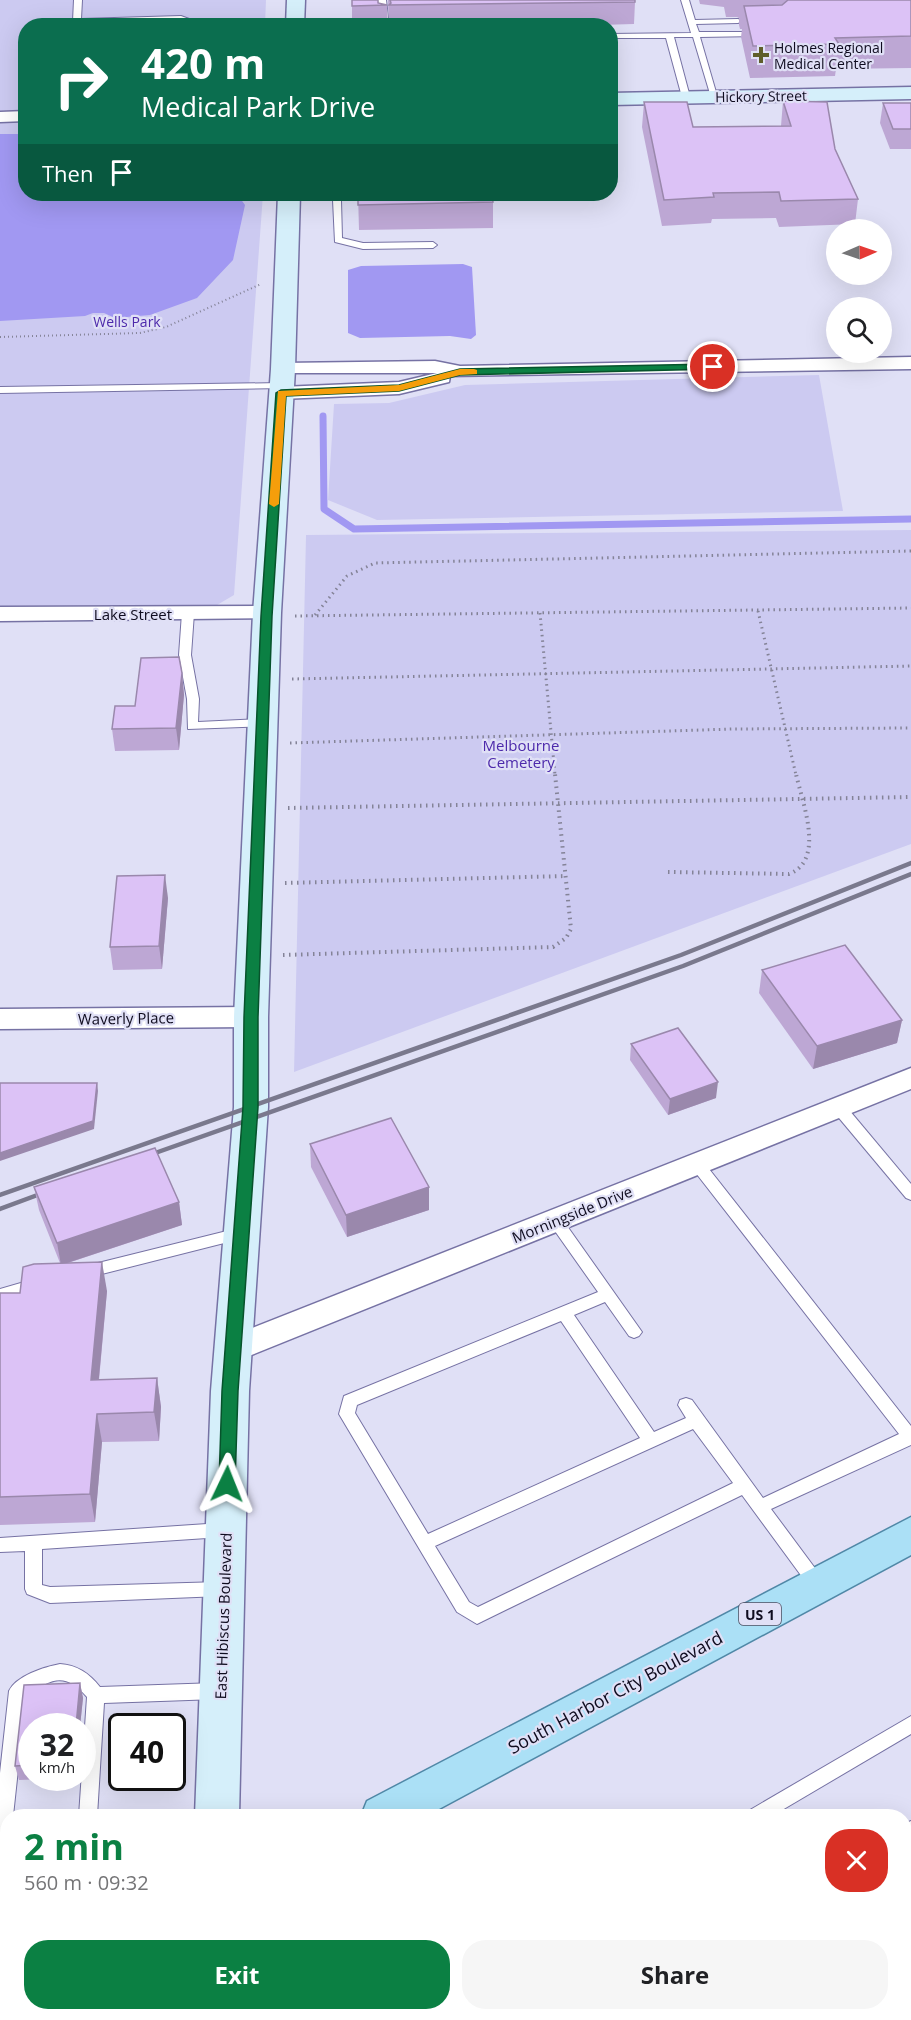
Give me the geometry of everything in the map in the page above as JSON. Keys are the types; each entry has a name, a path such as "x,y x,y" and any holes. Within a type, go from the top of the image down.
{"main road":[{"name":"South Harbor City Boulevard","path":"396,1809 911,1535"}],"street":[{"path":"295,18 296,0"},
{"name":"Hickory Street","path":"618,99 911,93"},
{"path":"0,117 18,116"},
{"name":"East Hibiscus Boulevard","path":"218,1809 233,1349 250,1107 251,1017 267,613 282,383 289,201"},
{"path":"282,383 399,388 460,372 911,363"},
{"name":"Lake Street","path":"0,614 267,613"},
{"name":"Waverly Place","path":"0,1019 251,1017"},
{"name":"Morningside Drive","path":"233,1349 911,1078"}],"lane":[{"path":"77,18 78,0"},
{"path":"382,0 385,18"},
{"path":"685,0 715,97"},
{"path":"692,22 738,21"},
{"path":"618,36 762,33"},
{"path":"669,35 686,97"},
{"path":"337,201 338,240 363,246 433,245"},
{"path":"0,390 282,383"},
{"path":"188,614 185,655 193,699 192,726 263,733"},
{"path":"839,1108 911,1194"},
{"path":"697,1164 908,1430 759,1507"},
{"path":"555,1220 634,1332"},
{"path":"0,1295 241,1234"},
{"path":"608,1294 350,1401 347,1414 463,1607 477,1616 744,1486"},
{"path":"564,1313 651,1441"},
{"path":"686,1405 817,1584"},
{"path":"424,1543 696,1420"},
{"path":"0,1545 226,1530"},
{"path":"34,1542 33,1589 50,1595 224,1588"},
{"path":"8,1809 18,1691 44,1675 73,1672 84,1679 96,1695 88,1809"},
{"path":"96,1695 221,1691"},
{"path":"768,1809 911,1724"}],"path":[{"path":"0,337 149,331 166,327 222,304 286,271"},
{"path":"911,551 375,563 360,566 343,577 314,615 911,608"},
{"path":"668,872 772,875 798,870 806,860 807,842 801,798 774,670 758,611"},
{"path":"254,956 553,947 566,938 571,929 560,803 549,735 540,613"},
{"path":"265,680 911,666"},
{"path":"263,733 549,735 911,728"},
{"path":"260,809 911,797"},
{"path":"257,884 566,876"}],"green space":[{"path":"0,0 266,0 265,18 18,18 18,112 0,113"},
{"name":"Wells Park","path":"18,122 18,201 262,201 234,595 217,605 0,606 0,123"},
{"path":"819,375 843,511 377,520 328,500 334,404 389,403 465,385"},
{"name":"Melbourne Cemetery","path":"911,530 911,844 294,1072 306,535"}],"shaded area":[{"path":"0,134 18,134 18,201 242,201 245,205 233,260 197,298 150,315 115,318 104,313 93,313 85,316 0,321"},
{"path":"463,264 472,267 476,335 471,339 450,336 360,338 348,333 348,270 361,266"}],"building":[{"path":"352,0 378,0 378,3 387,5 352,6"},
{"path":"390,0 635,0 635,2 389,5"},
{"path":"788,0 911,0 911,36 835,38 839,44 753,46 744,6 782,5"},
{"path":"783,101 827,102 835,149 858,199 781,201 779,192 713,193 714,197 664,200 644,102 687,102 693,127 791,126"},
{"path":"883,103 911,103 911,129 893,129"},
{"path":"358,201 493,202 358,205"},
{"path":"179,657 182,673 176,728 112,729 115,706 135,706 141,658"},
{"path":"165,875 159,946 110,947 117,876"},
{"path":"845,945 902,1020 817,1046 762,970"},
{"path":"678,1028 718,1082 670,1099 631,1044"},
{"path":"0,1083 97,1083 93,1121 0,1153"},
{"path":"391,1118 429,1187 346,1215 310,1144"},
{"path":"155,1148 179,1202 57,1243 34,1187"},
{"path":"102,1262 91,1380 157,1378 154,1412 97,1414 90,1494 0,1497 0,1293 20,1293 23,1267 34,1264"},
{"path":"80,1683 77,1713 21,1713 24,1685"},
{"path":"18,1739 18,1766 15,1766"}],"waterway":[{"path":"323,416 324,509 354,529 911,519"}],"railway":[{"path":"0,1195 681,955 911,863"},
{"path":"141,1158 683,966 911,874"},
{"path":"0,1209 51,1190"}],"slow traffic":[{"path":"274,504 281,393 399,388 460,372 474,372"}],"place":[{"name":"Holmes Regional Medical Center","path":"761,55"}],"route":[{"path":"227,1484 230,1391 250,1107 251,1017 267,616 281,393 399,388 460,372 713,367"}]}
